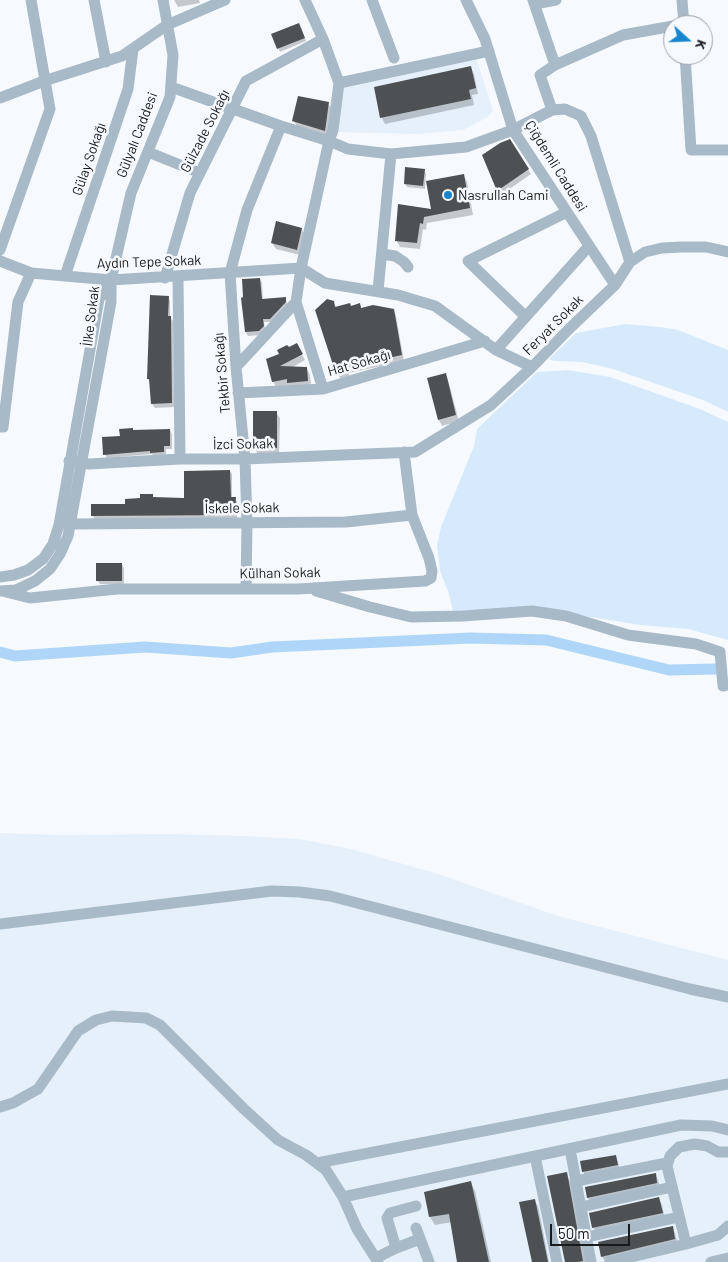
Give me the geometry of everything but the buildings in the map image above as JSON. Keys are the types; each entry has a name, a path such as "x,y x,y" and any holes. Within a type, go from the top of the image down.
{"street":[{"path":"0,250 50,109 31,0"},
{"path":"94,0 106,62"},
{"name":"Gülyalı Caddesi","path":"111,280 131,193 170,97 173,55 163,0"},
{"path":"0,98 44,81 122,56 167,25 225,0"},
{"path":"304,0 323,39 339,83 333,130 301,268 296,302 323,389"},
{"path":"372,0 394,58"},
{"name":"Çiğdemli Caddesi","path":"466,0 485,39 514,130 615,285"},
{"path":"555,65 534,2 556,0"},
{"path":"682,0 683,15"},
{"path":"552,110 540,75 555,65 623,35 663,28"},
{"name":"Gülzade Sokağı","path":"165,278 190,193 246,82 323,39"},
{"name":"Gülay Sokağı","path":"65,276 128,90 133,49"},
{"path":"339,83 489,52"},
{"path":"687,65 691,150 728,150"},
{"path":"171,87 348,149 391,154 466,147 514,130 552,110 565,109 581,116 591,136 630,262"},
{"name":"Tekbir Sokağı","path":"246,589 248,523 245,459 238,393 230,274 246,210 280,126"},
{"path":"148,152 200,173"},
{"path":"378,291 391,154"},
{"path":"526,317 468,261 567,212"},
{"path":"496,350 589,246"},
{"name":"Feryat Sokak","path":"404,452 415,452 490,406 615,285 630,262 646,252 662,248 706,247 728,252"},
{"path":"382,254 395,256 408,267"},
{"name":"Aydın Tepe Sokak","path":"0,261 31,273 111,280 230,274 301,268"},
{"path":"301,268 325,283 398,295 435,306 496,350 532,367"},
{"path":"0,427 3,427 18,302 31,273"},
{"path":"178,277 180,459"},
{"name":"İlke Sokak","path":"0,577 28,570 43,559 53,544 59,525 99,299 111,280"},
{"name":"İlke Sokak","path":"0,591 16,590 50,569 60,554 71,524 111,302 111,280"},
{"path":"236,367 296,302"},
{"name":"Hat Sokağı","path":"238,393 323,389 485,341"},
{"name":"İzci Sokak","path":"69,462 245,459 404,452"},
{"name":"Külhan Sokak","path":"0,591 30,598 117,589 310,589 424,581 431,578 432,571 429,558 412,515 404,452"},
{"name":"İskele Sokak","path":"71,524 346,522 412,515"},
{"path":"310,589 411,617 463,616 532,611 566,616 628,634 696,644 720,652 725,686"},
{"path":"0,924 272,891 300,892 330,896 690,989 728,997"},
{"path":"0,1106 13,1103 38,1089 78,1031 96,1020 112,1016 146,1018 160,1025 244,1109 278,1140 326,1170 343,1197 357,1229 377,1260 396,1248 420,1239"},
{"path":"317,1164 728,1084"},
{"path":"343,1197 681,1126 712,1126 728,1130"},
{"path":"686,1244 667,1163 670,1156 676,1149 689,1145 702,1145 718,1152 728,1152"},
{"path":"570,1149 591,1262"},
{"path":"535,1156 556,1262"},
{"path":"576,1181 667,1163"},
{"path":"581,1207 672,1187"},
{"path":"396,1248 387,1218 390,1213 416,1206"},
{"path":"587,1238 679,1217"},
{"path":"610,1262 718,1235 728,1226"},
{"path":"416,1228 428,1262"},
{"path":"712,1262 728,1258"}],"shaded area":[{"path":"476,58 493,110 488,117 463,130 417,134 334,132 344,85"},
{"path":"625,324 678,330 728,350 728,412 703,400 613,369 582,362 554,361 549,359 576,333"},
{"path":"568,370 610,377 700,409 728,422 728,640 688,629 640,625 578,615 453,611 440,571 437,545 441,527 474,446 477,429 537,372"},
{"path":"0,833 61,835 170,834 299,839 351,849 438,874 558,916 728,960 728,1262 0,1262"}],"waterway":[{"path":"0,652 15,656 145,647 231,653 272,647 470,638 546,640 669,670 716,669"}],"place":[{"name":"Nasrullah Cami","path":"448,195"}]}
